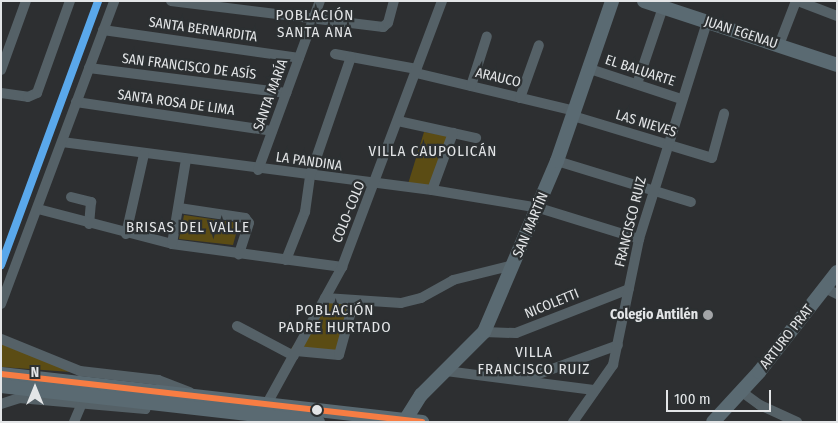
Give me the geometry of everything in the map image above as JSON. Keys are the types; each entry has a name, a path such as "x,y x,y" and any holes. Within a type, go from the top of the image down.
{"main road":[{"name":"SAN MARTÍN","path":"405,421 421,395 484,332 539,208 590,69 612,1"},
{"name":"JUAN EGENAU","path":"644,1 837,65"},
{"name":"ARTURO PRAT","path":"713,422 831,291 837,272"},
{"path":"1,374 200,396 261,414 422,422"},
{"path":"1,386 261,414 318,422"}],"street":[{"path":"1,70 26,1"},
{"path":"1,93 34,95 38,91 70,1"},
{"path":"1,304 114,1"},
{"path":"171,1 383,28 388,23 394,1"},
{"name":"SANTA MARÍA","path":"258,170 320,1"},
{"name":"COLO-COLO","path":"261,414 342,267 442,1"},
{"path":"779,45 797,1 837,16"},
{"path":"637,84 663,7"},
{"name":"FRANCISCO RUIZ","path":"573,422 594,390 609,373 618,345 639,239 652,192 707,22"},
{"name":"SANTA BERNARDITA","path":"103,30 299,58"},
{"path":"471,86 487,36"},
{"path":"520,98 539,45"},
{"name":"ARAUCO","path":"335,54 416,71 574,113"},
{"path":"286,260 305,212 310,176 351,57"},
{"name":"SAN FRANCISCO DE ASÍS","path":"89,68 286,93"},
{"name":"EL BALUARTE","path":"590,69 681,99"},
{"name":"SANTA ROSA DE LIMA","path":"76,102 272,131"},
{"name":"LAS NIEVES","path":"574,113 712,158 724,114"},
{"path":"398,121 476,138"},
{"path":"432,190 453,133"},
{"name":"LA PANDINA","path":"62,142 258,170 374,185 432,190 539,208 639,239"},
{"path":"126,234 144,154"},
{"path":"172,244 186,160"},
{"path":"557,161 652,192 691,202"},
{"path":"71,197 91,202 89,224"},
{"path":"179,208 245,218 249,223 239,254"},
{"path":"38,209 126,234 172,244 342,267"},
{"path":"325,298 401,303 421,298 452,280 513,265"},
{"name":"NICOLETTI","path":"484,332 516,333 629,289"},
{"path":"237,326 295,353 339,355 354,301"},
{"path":"1,338 80,371 158,380 200,396"},
{"path":"522,380 618,345"},
{"path":"446,371 594,390"},
{"path":"742,392 760,405 797,422"},
{"path":"1,404 19,398 177,411 213,409"},
{"path":"74,422 82,403"}],"shaded area":[{"path":"424,132 448,136 430,186 408,184"},
{"path":"184,215 239,223 233,245 179,239"},
{"path":"325,300 351,302 337,353 291,349"},
{"path":"1,343 71,372 1,367"}],"transit line":[{"path":"1,265 98,1"},
{"path":"1,374 422,422"}],"place":[{"name":"Colegio Antilén","path":"708,315"}],"district":[{"name":"POBLACIÓN SANTA ANA","path":"315,24"},
{"name":"VILLA CAUPOLICÁN","path":"433,152"},
{"name":"BRISAS DEL VALLE","path":"188,228"},
{"name":"POBLACIÓN PADRE HURTADO","path":"335,318"},
{"name":"VILLA FRANCISCO RUIZ","path":"534,360"}]}
